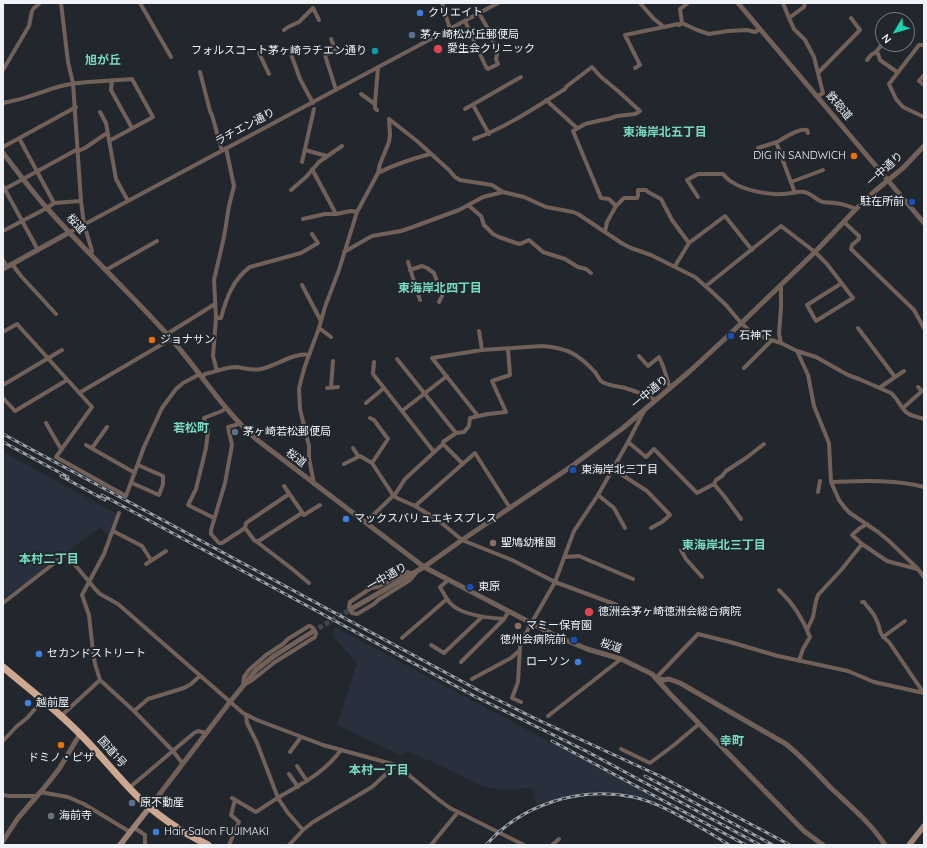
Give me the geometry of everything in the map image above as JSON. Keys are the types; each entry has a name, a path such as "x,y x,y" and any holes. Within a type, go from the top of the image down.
{"highway":[{"name":"国道1号","path":"3,667 43,700 80,734 149,808 173,826 208,845"}],"main road":[{"path":"120,845 149,808"},
{"path":"910,845 924,828"}],"street":[{"path":"3,70 29,26 32,11 40,3"},
{"path":"61,3 68,62 74,84 81,201 84,224 92,251 91,254"},
{"path":"140,3 171,57"},
{"path":"442,3 450,28"},
{"path":"484,3 487,9"},
{"name":"ラチエン通り","path":"7,266 498,3"},
{"path":"640,3 653,18 664,27"},
{"path":"682,23 680,9 688,3"},
{"name":"鉄砲道","path":"738,3 924,223"},
{"path":"783,3 794,29 805,40 814,57 823,92 816,96"},
{"path":"789,18 804,7 805,3"},
{"path":"284,30 299,22 313,8 319,20"},
{"path":"465,21 486,67 488,69 498,64 496,59 497,54 491,34 479,13"},
{"path":"818,73 860,30 851,18"},
{"path":"635,68 640,65 625,35 679,25 682,23 709,34 747,30 755,32 760,29"},
{"path":"330,39 336,51 325,55 336,90"},
{"path":"924,45 919,45 889,84 896,99 903,106 924,117"},
{"path":"867,60 876,52 880,60 897,72"},
{"path":"259,53 269,74"},
{"path":"291,54 300,79 313,103"},
{"path":"378,67 375,104 375,108 378,110"},
{"path":"474,138 489,134 507,125 565,89 592,67 601,77 640,111 635,114 617,116 584,124 573,131 601,198 609,200 616,206"},
{"path":"200,72 210,111 224,150 234,186 214,280 216,318 213,356 217,371"},
{"path":"924,75 919,81 924,85"},
{"path":"465,109 521,77"},
{"path":"3,103 53,88 74,84 100,80 132,79 153,117 109,141"},
{"path":"112,80 110,90 132,128"},
{"path":"361,94 375,104"},
{"path":"546,100 577,128"},
{"path":"473,105 489,134"},
{"path":"3,147 76,107"},
{"path":"302,162 314,109"},
{"path":"100,112 106,123 116,179 128,201"},
{"path":"314,484 309,458 309,446 300,409 299,389 357,212 378,173 389,142 389,119 417,141 460,180 492,185 503,192 524,197 546,207 573,212 623,244 651,255 695,277 726,305 750,331 797,351 816,357 848,375 891,393 908,413 924,420"},
{"path":"758,148 776,142 788,135 804,129 807,130 808,133"},
{"path":"38,250 4,188 78,150 86,148 107,133"},
{"path":"19,138 54,203"},
{"path":"776,142 795,193"},
{"path":"291,190 306,178 319,162 342,146"},
{"name":"一中通り","path":"354,608 424,567 588,454 623,428 694,368 781,286 856,209 903,168 924,146"},
{"path":"305,150 327,156"},
{"name":"桜道","path":"3,153 47,208 167,334 238,423 256,439 424,567 509,612 571,642 621,659 652,674 656,678"},
{"path":"378,173 400,163 430,154"},
{"path":"312,170 336,214"},
{"path":"791,182 823,170"},
{"path":"698,197 687,180 698,174 722,174 732,183 752,190 774,194 802,192 824,202 850,206 856,209"},
{"path":"605,232 607,222 616,206 624,198 637,198 638,190 646,190 661,199 672,220 689,243"},
{"path":"344,252 372,236 401,231 459,210 483,197 503,192"},
{"path":"3,231 54,203 81,201"},
{"path":"468,205 481,216 484,225 493,234 520,244 529,240 543,252 565,259 592,273"},
{"path":"303,219 325,214 336,214 350,210 357,212"},
{"path":"675,266 689,243 725,216 752,250"},
{"path":"844,222 859,236 860,239 852,246 851,250 914,310 924,328"},
{"path":"706,286 781,226 815,252 827,264 842,283 853,298 816,321 807,305 842,283"},
{"path":"216,318 221,318 228,295 235,283 250,266 307,250 318,243 312,234"},
{"path":"106,270 157,241"},
{"path":"3,260 7,266 21,276 56,314"},
{"path":"408,262 420,300"},
{"path":"410,270 422,266 434,273 442,296 439,302"},
{"path":"302,286 322,321"},
{"path":"781,286 779,334 781,343"},
{"path":"167,334 215,304"},
{"path":"3,332 17,324 92,407 56,457 126,496 157,416 171,394 183,383 201,375 232,367 259,370 293,357 306,354 309,355"},
{"path":"320,328 331,337"},
{"path":"858,328 895,377"},
{"path":"479,332 482,350"},
{"path":"79,393 171,339"},
{"path":"744,368 772,340"},
{"path":"478,416 432,358 482,350 543,346 567,350 582,359 596,372 601,381 615,386 624,387 657,400"},
{"path":"366,522 396,493 405,479 443,444 443,442 456,433 464,432 469,426 470,418 506,412 492,381 510,375 508,349"},
{"path":"3,385 62,350"},
{"path":"797,351 808,375 814,406 829,443 831,482 839,500 850,513 868,524 889,541 918,569 924,577"},
{"path":"639,356 648,366 659,357 670,388"},
{"path":"397,359 456,433"},
{"path":"333,361 329,388 338,387"},
{"path":"374,362 373,374 434,452"},
{"path":"880,388 904,371"},
{"path":"402,411 447,376"},
{"path":"3,398 15,411 67,380"},
{"path":"903,408 922,391 918,387"},
{"path":"366,403 384,388"},
{"path":"214,518 188,505 196,489 206,448 208,431 204,418 226,408"},
{"path":"521,702 512,698 518,682 520,647 555,582 574,531 598,495 645,410"},
{"path":"370,418 374,420 388,440 372,463"},
{"path":"46,423 61,450"},
{"path":"238,423 228,427 232,445 225,482 214,518 211,534 219,543 222,543 245,528 246,523 289,494"},
{"path":"92,448 107,426"},
{"path":"628,442 646,457 654,449 697,493 714,484 716,480 726,471 764,444"},
{"path":"443,444 463,464"},
{"path":"86,445 135,473"},
{"path":"353,448 358,456 372,463 397,498 415,506 438,520 462,540 512,560 555,582 617,605"},
{"path":"415,506 475,453 510,508"},
{"path":"344,464 358,456"},
{"path":"132,483 159,496 163,484 163,476 138,465"},
{"path":"613,469 647,491 670,515 662,522 651,528"},
{"path":"818,492 820,481"},
{"path":"831,482 888,481 924,487"},
{"path":"714,484 741,519"},
{"path":"284,486 302,513"},
{"path":"598,495 614,508 625,528"},
{"path":"257,542 302,513 304,515 320,505"},
{"path":"119,513 104,554 82,595 89,615 95,664 100,680 134,711 173,751 182,764"},
{"path":"868,524 860,528 852,535 886,561 918,569"},
{"path":"245,528 254,540 309,583"},
{"path":"113,531 142,546 151,560"},
{"path":"807,630 813,617 818,595 842,570 862,544"},
{"path":"681,550 686,559 702,577"},
{"path":"146,564 166,551"},
{"path":"3,603 66,554 88,582 100,594 118,604 246,716 301,737 396,765 450,808 524,845"},
{"path":"565,557 579,556 633,579"},
{"path":"412,574 405,572 378,587 372,588 350,602 349,607 352,613 357,614 374,604 410,580 418,571"},
{"path":"448,579 440,587 451,604 459,610 482,617 504,619"},
{"path":"780,590 794,607 810,637 803,649 799,661"},
{"path":"402,638 447,599"},
{"path":"862,602 864,602 877,620 883,637 889,642 924,693"},
{"path":"462,662 509,612"},
{"path":"431,645 444,653 482,617"},
{"path":"883,637 905,620"},
{"path":"309,626 313,628 316,633 315,637 275,662 244,685 244,676 266,655 309,626"},
{"path":"149,808 256,670 274,656 312,632"},
{"path":"656,678 698,634 778,656 848,671 874,682 924,693"},
{"path":"472,679 511,658 519,651"},
{"path":"548,716 621,659"},
{"path":"134,711 148,699 184,688 200,676"},
{"path":"656,678 804,831 823,845"},
{"path":"656,678 664,680 669,679 680,683 786,744 800,756 881,837 886,845"},
{"path":"61,716 100,680"},
{"path":"3,741 43,700"},
{"path":"246,716 247,723 257,743 278,798 288,813 303,830"},
{"path":"621,749 650,763 699,724"},
{"path":"129,788 198,730 206,733"},
{"path":"3,841 18,818 59,769 80,734"},
{"path":"290,752 301,737"},
{"path":"229,845 239,822 231,815 233,799 256,812 324,769 341,750"},
{"path":"289,845 303,830 322,815 372,787 396,765"},
{"path":"297,766 307,781"},
{"path":"289,774 298,786"},
{"path":"3,795 39,794 68,797 84,804 131,830 145,835 145,845"},
{"path":"431,845 458,812"},
{"path":"552,845 559,839"}],"shaded area":[{"path":"3,452 117,514 109,536 100,527 3,600"},
{"path":"335,627 659,800 599,791 536,804 532,788 506,790 484,787 440,765 408,752 400,755 337,725 357,663 332,636"}],"tunnel":[{"path":"312,632 353,608"}],"railway":[{"path":"3,434 478,690 534,718 662,777 790,845"},
{"path":"3,442 68,477"},
{"path":"61,476 105,500"},
{"path":"102,495 476,697 588,752 760,845"},
{"path":"552,741 746,845"},
{"path":"645,776 773,845"},
{"path":"486,845 500,831 534,809 553,802 593,794 613,794 648,801 689,821 729,845"}],"place":[{"name":"クリエイト","path":"420,13"},
{"name":"茅ヶ崎松が丘郵便局","path":"412,35"},
{"name":"愛生会クリニック","path":"438,49"},
{"name":"フォルスコート茅ヶ崎ラチエン通り","path":"375,51"},
{"name":"DIG IN SANDWICH","path":"854,156"},
{"name":"駐在所前","path":"912,202"},
{"name":"石神下","path":"731,336"},
{"name":"ジョナサン","path":"152,340"},
{"name":"茅ヶ崎若松郵便局","path":"235,432"},
{"name":"東海岸北三丁目","path":"573,470"},
{"name":"マックスバリュエキスプレス","path":"346,519"},
{"name":"聖鳩幼稚園","path":"493,543"},
{"name":"東原","path":"470,587"},
{"name":"徳洲会茅ヶ崎徳洲会総合病院","path":"589,612"},
{"name":"マミー保育園","path":"518,626"},
{"name":"徳州会病院前","path":"574,640"},
{"name":"セカンドストリート","path":"39,654"},
{"name":"ローソン","path":"578,662"},
{"name":"越前屋","path":"28,703"},
{"name":"ドミノ・ピザ","path":"61,745"},
{"name":"原不動産","path":"132,803"},
{"name":"海前寺","path":"51,816"},
{"name":"Hair Salon FUJIMAKI","path":"156,832"}],"district":[{"name":"旭が丘","path":"103,60"},
{"name":"東海岸北五丁目","path":"665,132"},
{"name":"東海岸北四丁目","path":"440,288"},
{"name":"若松町","path":"191,428"},
{"name":"東海岸北三丁目","path":"724,545"},
{"name":"本村二丁目","path":"49,559"},
{"name":"幸町","path":"732,741"},
{"name":"本村一丁目","path":"379,770"}]}
